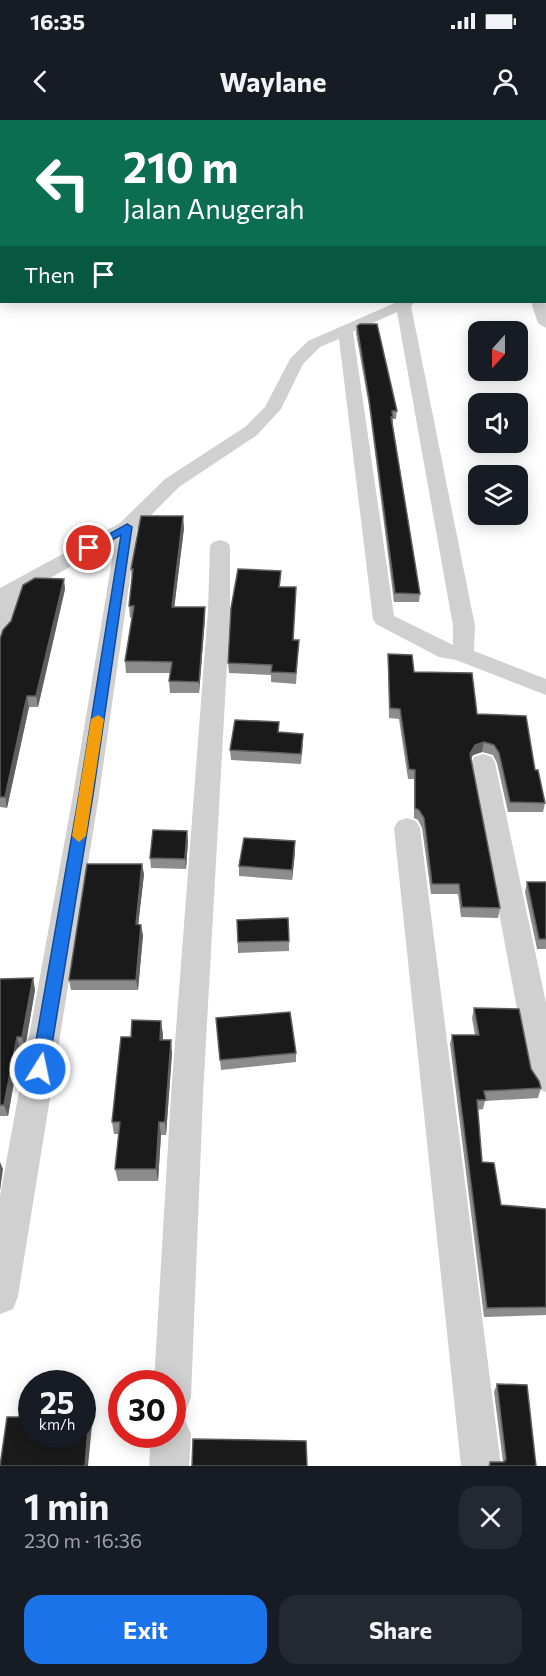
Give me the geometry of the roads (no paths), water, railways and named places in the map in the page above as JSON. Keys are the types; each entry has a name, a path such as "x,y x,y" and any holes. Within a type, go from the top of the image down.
{"street":[{"path":"0,630 6,594 127,527 172,483 251,431 272,409 296,362 322,339 403,303"},
{"path":"405,303 464,626 464,650 460,653"},
{"path":"538,303 546,323"},
{"path":"345,329 384,619 447,652 460,653 546,688"},
{"path":"0,1296 86,795 127,527"},
{"path":"173,1370 187,1095 219,610 220,546"},
{"path":"483,763 546,1078"},
{"path":"407,828 481,1466"},
{"path":"169,1466 170,1448"}]}
